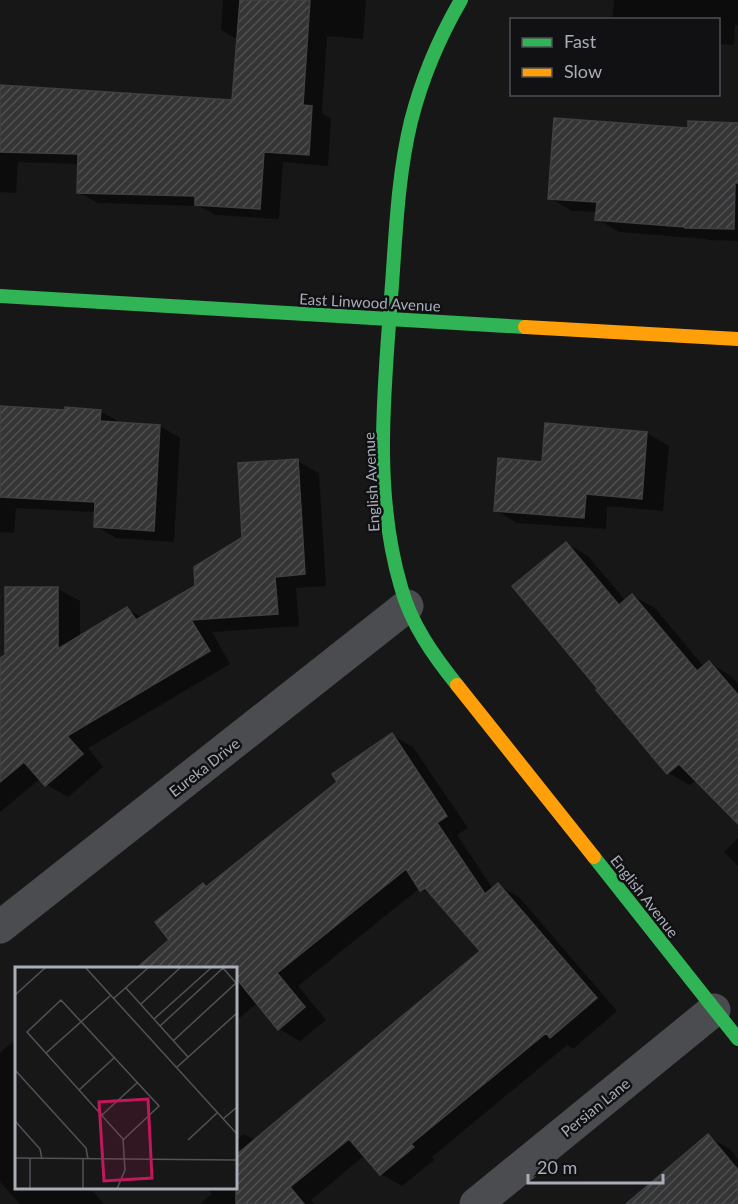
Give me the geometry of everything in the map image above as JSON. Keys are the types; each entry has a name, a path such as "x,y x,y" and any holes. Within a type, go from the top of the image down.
{"street":[{"name":"English Avenue","path":"461,0 428,65 410,123 400,183 385,410 386,504 400,586 423,639 438,661 738,1039"},
{"name":"East Linwood Avenue","path":"0,296 738,339"},
{"name":"Eureka Drive","path":"0,927 407,606"},
{"name":"Persian Lane","path":"476,1204 714,1010"}],"building":[{"path":"240,0 310,0 303,105 312,106 309,155 264,152 260,209 195,205 195,196 77,193 78,154 0,152 0,85 232,100"},
{"path":"554,118 688,128 688,121 738,123 738,183 735,183 734,229 685,228 595,220 597,202 548,199"},
{"path":"0,406 101,410 100,421 160,425 154,531 94,527 95,502 0,497"},
{"path":"545,423 647,432 642,499 586,494 584,518 494,511 498,458 542,462"},
{"path":"298,459 305,574 275,577 278,614 191,620 210,651 67,736 83,754 45,786 24,762 0,782 0,658 5,655 5,587 58,587 58,649 127,607 136,620 195,586 194,567 243,537 238,463"},
{"path":"566,542 619,605 632,594 697,671 709,661 738,695 738,824 679,764 667,774 512,586"},
{"path":"392,733 447,816 437,823 485,894 498,883 597,998 550,1038 546,1033 411,1144 414,1147 380,1175 349,1139 290,1187 304,1204 236,1204 237,1154 480,951 425,888 420,891 406,869 277,973 305,1007 278,1030 237,979 237,967 137,967 169,940 155,922 203,883 206,887 337,782 332,774"},
{"path":"708,1134 738,1170 738,1204 626,1204"}],"traffic: fast":[{"path":"457,685 424,639 405,601 392,550 386,512 383,436 396,223 407,141 415,105 426,74 445,29 461,0"},
{"path":"0,296 525,327"},
{"path":"594,857 738,1039"}],"traffic: slow":[{"path":"525,327 738,339"},
{"path":"457,685 594,857"}]}
